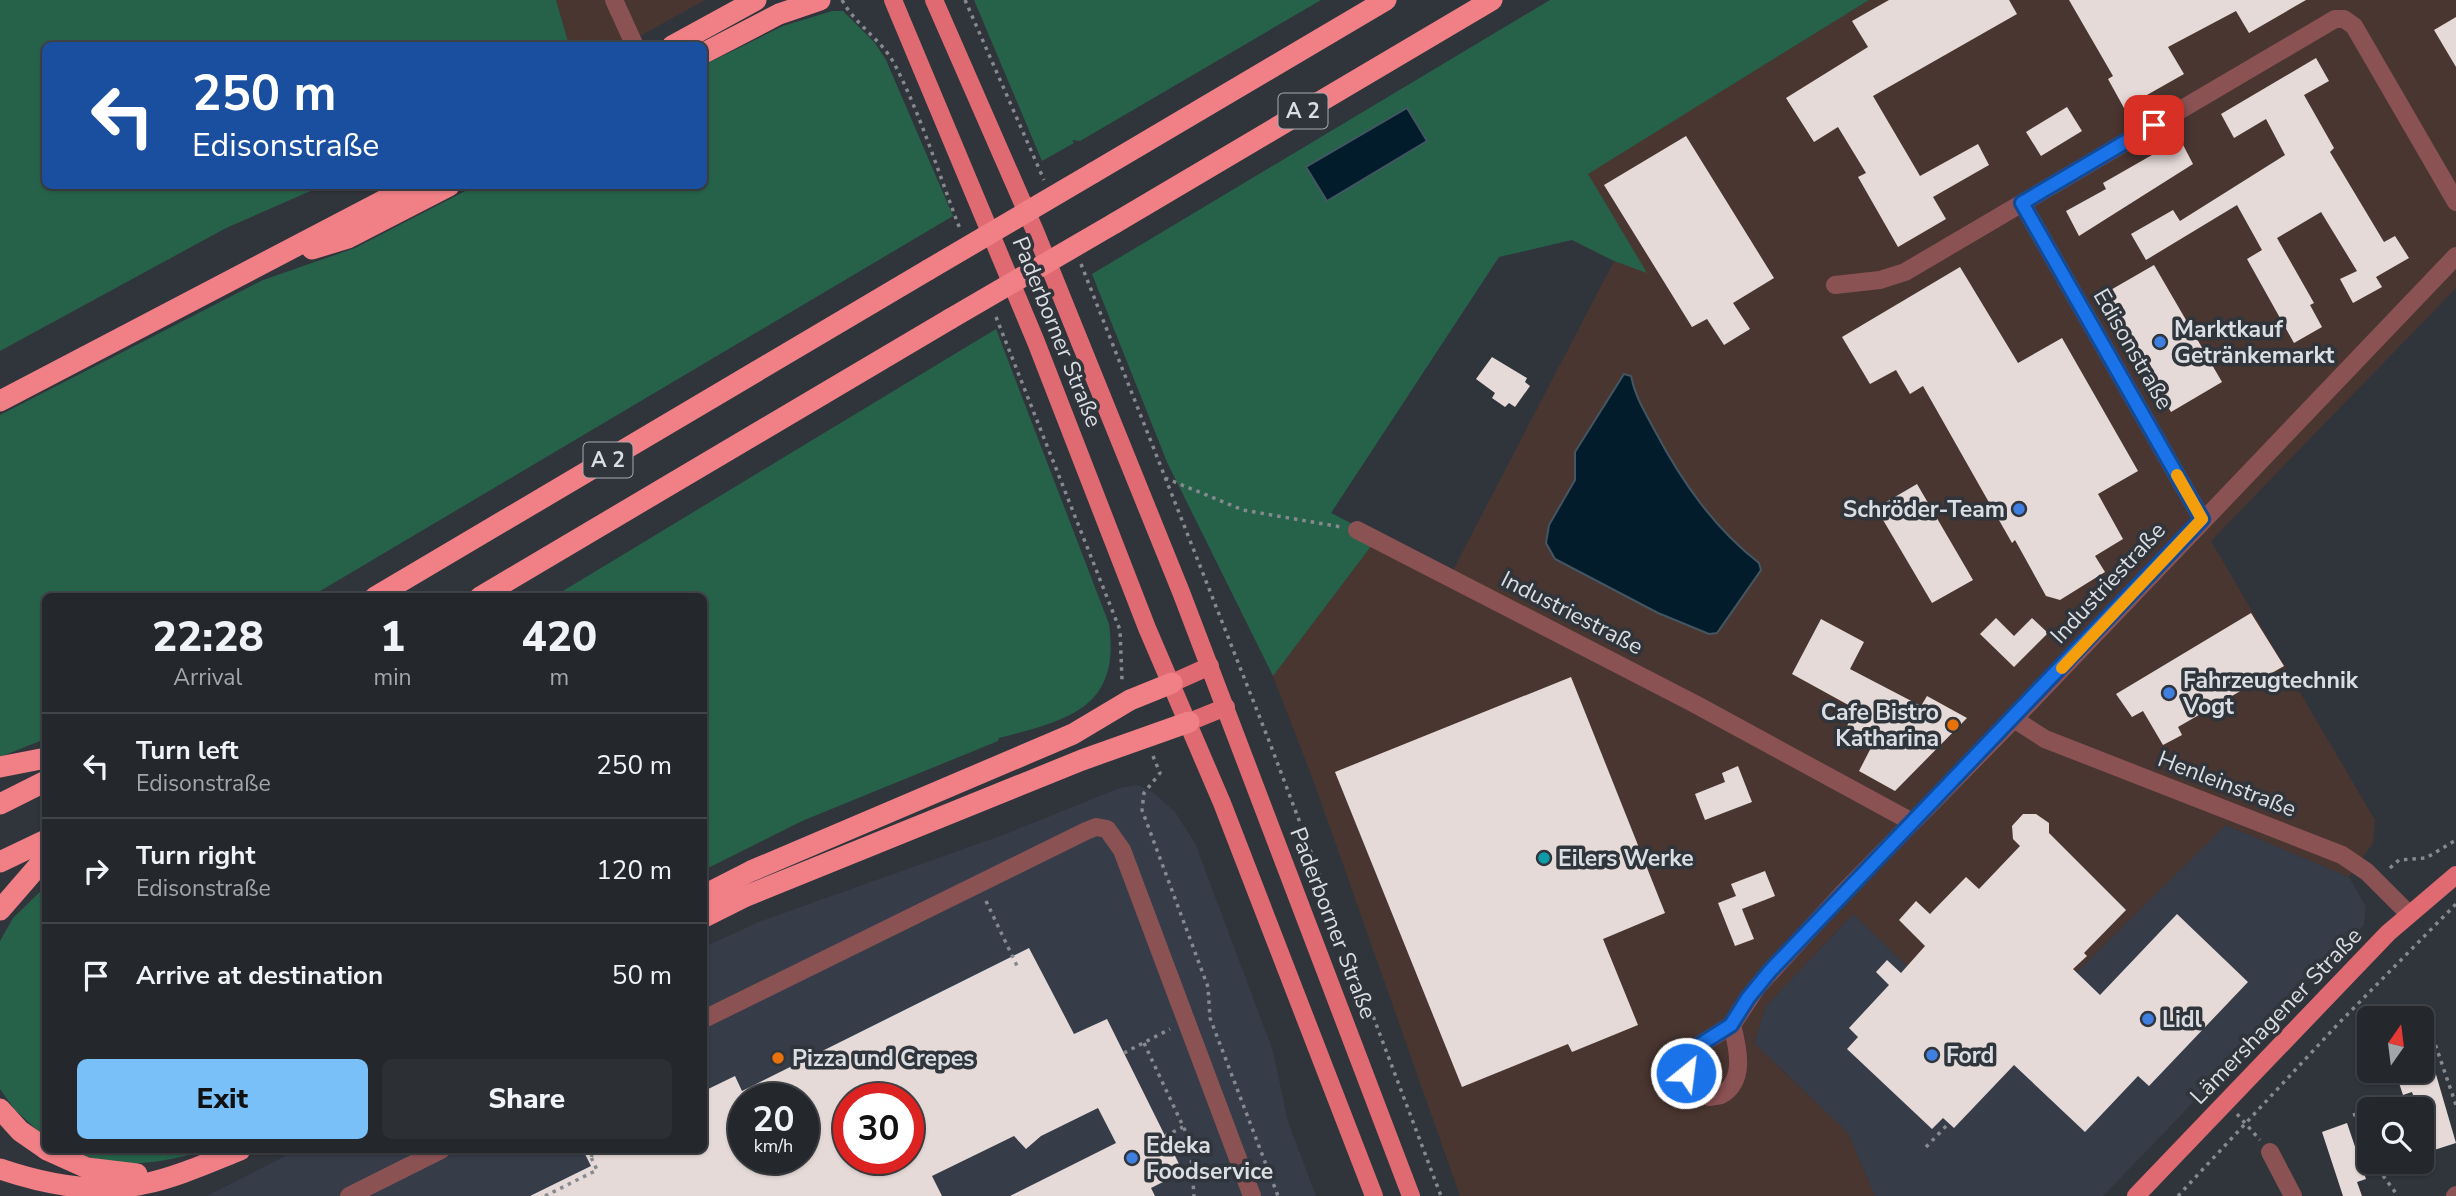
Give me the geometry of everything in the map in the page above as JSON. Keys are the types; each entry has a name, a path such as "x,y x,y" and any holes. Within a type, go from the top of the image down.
{"highway":[{"path":"679,42 756,0"},
{"path":"707,51 779,14 820,0"},
{"name":"A 2","path":"382,593 1387,0"},
{"name":"A 2","path":"487,593 1492,0"},
{"path":"0,401 405,189"},
{"path":"270,261 348,238 443,189"},
{"path":"707,893 751,871 1073,734 1130,700 1172,683"},
{"path":"707,916 744,897 1082,760 1189,722"},
{"path":"0,768 42,759"},
{"path":"0,804 42,783"},
{"path":"0,862 42,842"},
{"path":"0,910 42,862"},
{"path":"0,1109 20,1131 42,1146"},
{"path":"55,1153 87,1168 126,1174 178,1172"},
{"path":"0,1169 28,1179 86,1188 143,1185 232,1153"}],"main road":[{"name":"Paderborner Straße","path":"893,0 1036,342 1189,722 1374,1196"},
{"name":"Paderborner Straße","path":"934,0 1035,231 1210,666 1411,1196"},
{"path":"1172,683 1210,666"},
{"path":"1189,722 1226,707"},
{"name":"Lämershagener Straße","path":"2136,1196 2409,914 2456,875"}],"street":[{"path":"614,0 633,42"},
{"path":"1835,285 1880,280 1905,272 2335,19 2344,19 2362,39 2456,202"},
{"name":"Edisonstraße","path":"2022,203 2202,519"},
{"name":"Industriestraße","path":"1731,1025 1770,971 2456,256"},
{"name":"Industriestraße","path":"1357,530 1695,704 1912,822"},
{"name":"Henleinstraße","path":"2014,719 2045,739 2342,855 2379,883 2409,914"},
{"path":"707,1018 1086,831 1096,827 1107,829 1122,850 1252,1196"},
{"path":"2270,1152 2293,1196"},
{"path":"349,1196 436,1153"}],"path":[{"path":"842,0 855,18 879,40 896,68 964,237"},
{"path":"965,0 1049,192"},
{"path":"1077,255 1271,746 1441,1196"},
{"path":"994,313 1120,629 1122,678"},
{"path":"1165,478 1243,510 1357,530"},
{"path":"1160,773 1144,793 1142,810 1208,988 1210,1018 1278,1196"},
{"path":"2379,883 2399,860 2426,858 2456,840"},
{"path":"977,883 1018,968"},
{"path":"2178,1196 2456,904"},
{"path":"1124,1053 1209,1008"},
{"path":"2434,1041 2456,1105"},
{"path":"1144,1043 1190,1141 1194,1196"},
{"path":"2226,1103 2270,1152"},
{"path":"2354,1113 2357,1121"},
{"path":"1926,1147 1949,1123"},
{"path":"1165,1136 1183,1127"},
{"path":"545,1196 597,1170 590,1155 598,1156"},
{"path":"2382,1174 2398,1196"}],"shaded area":[{"path":"556,0 705,0 629,42 568,42"},
{"path":"1869,0 2456,0 2456,288 2211,541 2375,820 2373,843 2349,877 2226,825 1996,1051 1853,914 1766,1006 1754,1043 1848,1133 1875,1196 1460,1196 1315,785 1273,676 1378,537 1451,574 1614,261 1646,272 1587,174"},
{"path":"1138,785 1154,793 1175,812 1195,843 1273,1051 1288,1122 1316,1196 207,1196 291,1153 707,1153 707,946 761,921 1003,835 1120,788"},
{"path":"2226,825 2349,877 2366,907 2364,925 2103,1196 1875,1196 1848,1133 1754,1043 1766,1006 1853,914 1996,1051"}],"green space":[{"path":"0,0 556,0 568,42 42,42 42,189 315,189 226,228 0,351"},
{"path":"974,0 1321,0 1080,141 1072,140 1074,143 1042,161"},
{"path":"1550,0 1869,0 1588,174 1647,273 1614,261 1572,240 1499,257 1331,513 1378,537 1273,676 1167,462 1092,274"},
{"path":"832,11 843,11 875,43 886,60 953,216 317,593 42,593 42,740 0,757 0,415 263,280 355,248 469,189 707,189 707,64 783,26"},
{"path":"996,329 1109,624 1111,653 1106,675 1097,693 1084,706 1067,716 1047,725 999,738 998,741 802,821 707,868 707,593 560,593"},
{"path":"42,890 42,1134 15,1110 0,1089 0,941 13,918"},
{"path":"77,1153 194,1153 137,1163 103,1161"}],"water":[{"path":"1407,108 1427,141 1327,201 1306,167"},
{"path":"1624,374 1631,376 1644,411 1665,450 1700,503 1728,535 1759,563 1761,570 1717,633 1709,634 1658,613 1555,559 1546,543 1549,525 1575,480 1575,452"}],"building":[{"path":"1889,0 2009,0 2017,14 1873,96 1920,176 1978,144 1989,165 1933,197 1946,219 1898,247 1858,177 1866,173 1838,127 1814,142 1786,98 1868,47 1852,21"},
{"path":"2069,0 2306,0 2249,33 2236,11 2168,47 2184,74 2124,108 2108,79 2113,76"},
{"path":"2456,17 2456,67 2434,30"},
{"path":"2316,58 2329,81 2304,95 2334,148 2330,152 2384,242 2395,236 2409,258 2376,277 2382,287 2353,303 2340,279 2357,271 2321,212 2277,238 2314,303 2310,305 2322,327 2294,343 2247,259 2262,250 2237,205 2146,260 2131,234 2173,210 2180,221 2285,155 2266,119 2234,138 2221,114"},
{"path":"2067,107 2082,131 2041,156 2026,132"},
{"path":"1686,136 1774,278 1733,303 1750,329 1724,345 1707,319 1692,327 1604,185"},
{"path":"2180,139 2193,164 2079,236 2066,211 2106,189 2103,183"},
{"path":"2154,265 2222,382 2171,412 2102,295"},
{"path":"1960,267 2018,363 2062,338 2138,471 2098,494 2123,539 2095,556 2105,572 2060,600 2046,596 2015,540 2012,543 1923,386 1910,394 1896,370 1870,384 1842,337"},
{"path":"1492,357 1527,378 1525,382 1530,386 1515,407 1509,403 1505,407 1492,398 1495,393 1476,379"},
{"path":"1917,484 1973,580 1932,603 1876,508"},
{"path":"2251,613 2284,666 2178,727 2182,735 2163,745 2143,711 2132,717 2116,694"},
{"path":"1996,618 2014,636 2032,618 2048,633 2014,667 1980,634"},
{"path":"1821,619 1864,642 1850,669 1921,706 1927,696 1967,718 1895,791 1859,771 1875,740 1847,726 1854,712 1852,707 1792,674"},
{"path":"1571,677 1665,913 1603,939 1638,1025 1572,1052 1568,1044 1462,1087 1335,772"},
{"path":"1738,766 1752,802 1705,820 1695,794 1725,782 1722,773"},
{"path":"2023,814 2036,814 2049,823 2049,833 2126,910 2084,953 2087,956 2073,969 2100,995 2177,914 2248,982 2149,1086 2138,1076 2085,1132 2014,1065 1954,1128 1943,1118 1932,1129 1847,1049 1858,1037 1849,1028 1889,985 1876,972 1887,960 1901,973 1925,946 1899,920 1916,901 1930,914 1966,877 1979,889 2020,846 2013,839 2012,826"},
{"path":"1765,871 1775,896 1742,909 1754,939 1735,946 1718,903 1736,896 1731,884"},
{"path":"1029,948 1074,1034 1107,1019 1183,1172 1151,1188 1155,1196 1010,1196 1116,1143 1098,1108 1041,1136 1026,1149 1014,1136 932,1176 942,1196 530,1196 591,1166 584,1153 707,1153 707,1090 735,1076 738,1083 728,1083 728,1174 819,1174 819,1083 758,1083"},
{"path":"2435,1071 2456,1143 2434,1150 2434,1097 2414,1097 2412,1092 2403,1095 2399,1083 2434,1083"},
{"path":"2347,1123 2357,1152 2357,1174 2364,1174 2366,1179 2357,1182 2362,1196 2343,1196 2322,1132"}],"slow traffic":[{"path":"2062,668 2202,519 2177,475"}],"place":[{"name":"Marktkauf Getränkemarkt","path":"2160,342"},
{"name":"Schröder-Team","path":"2019,509"},
{"name":"Fahrzeugtechnik Vogt","path":"2169,693"},
{"name":"Cafe Bistro Katharina","path":"1953,725"},
{"name":"Eilers Werke","path":"1544,858"},
{"name":"Lidl","path":"2148,1019"},
{"name":"Ford","path":"1932,1055"},
{"name":"Pizza und Crepes","path":"778,1058"},
{"name":"Edeka Foodservice","path":"1132,1158"}],"route":[{"path":"1686,1073 1689,1060 1701,1044 1731,1025 1770,971 2014,719 2202,519 2022,203 2154,125"}]}
